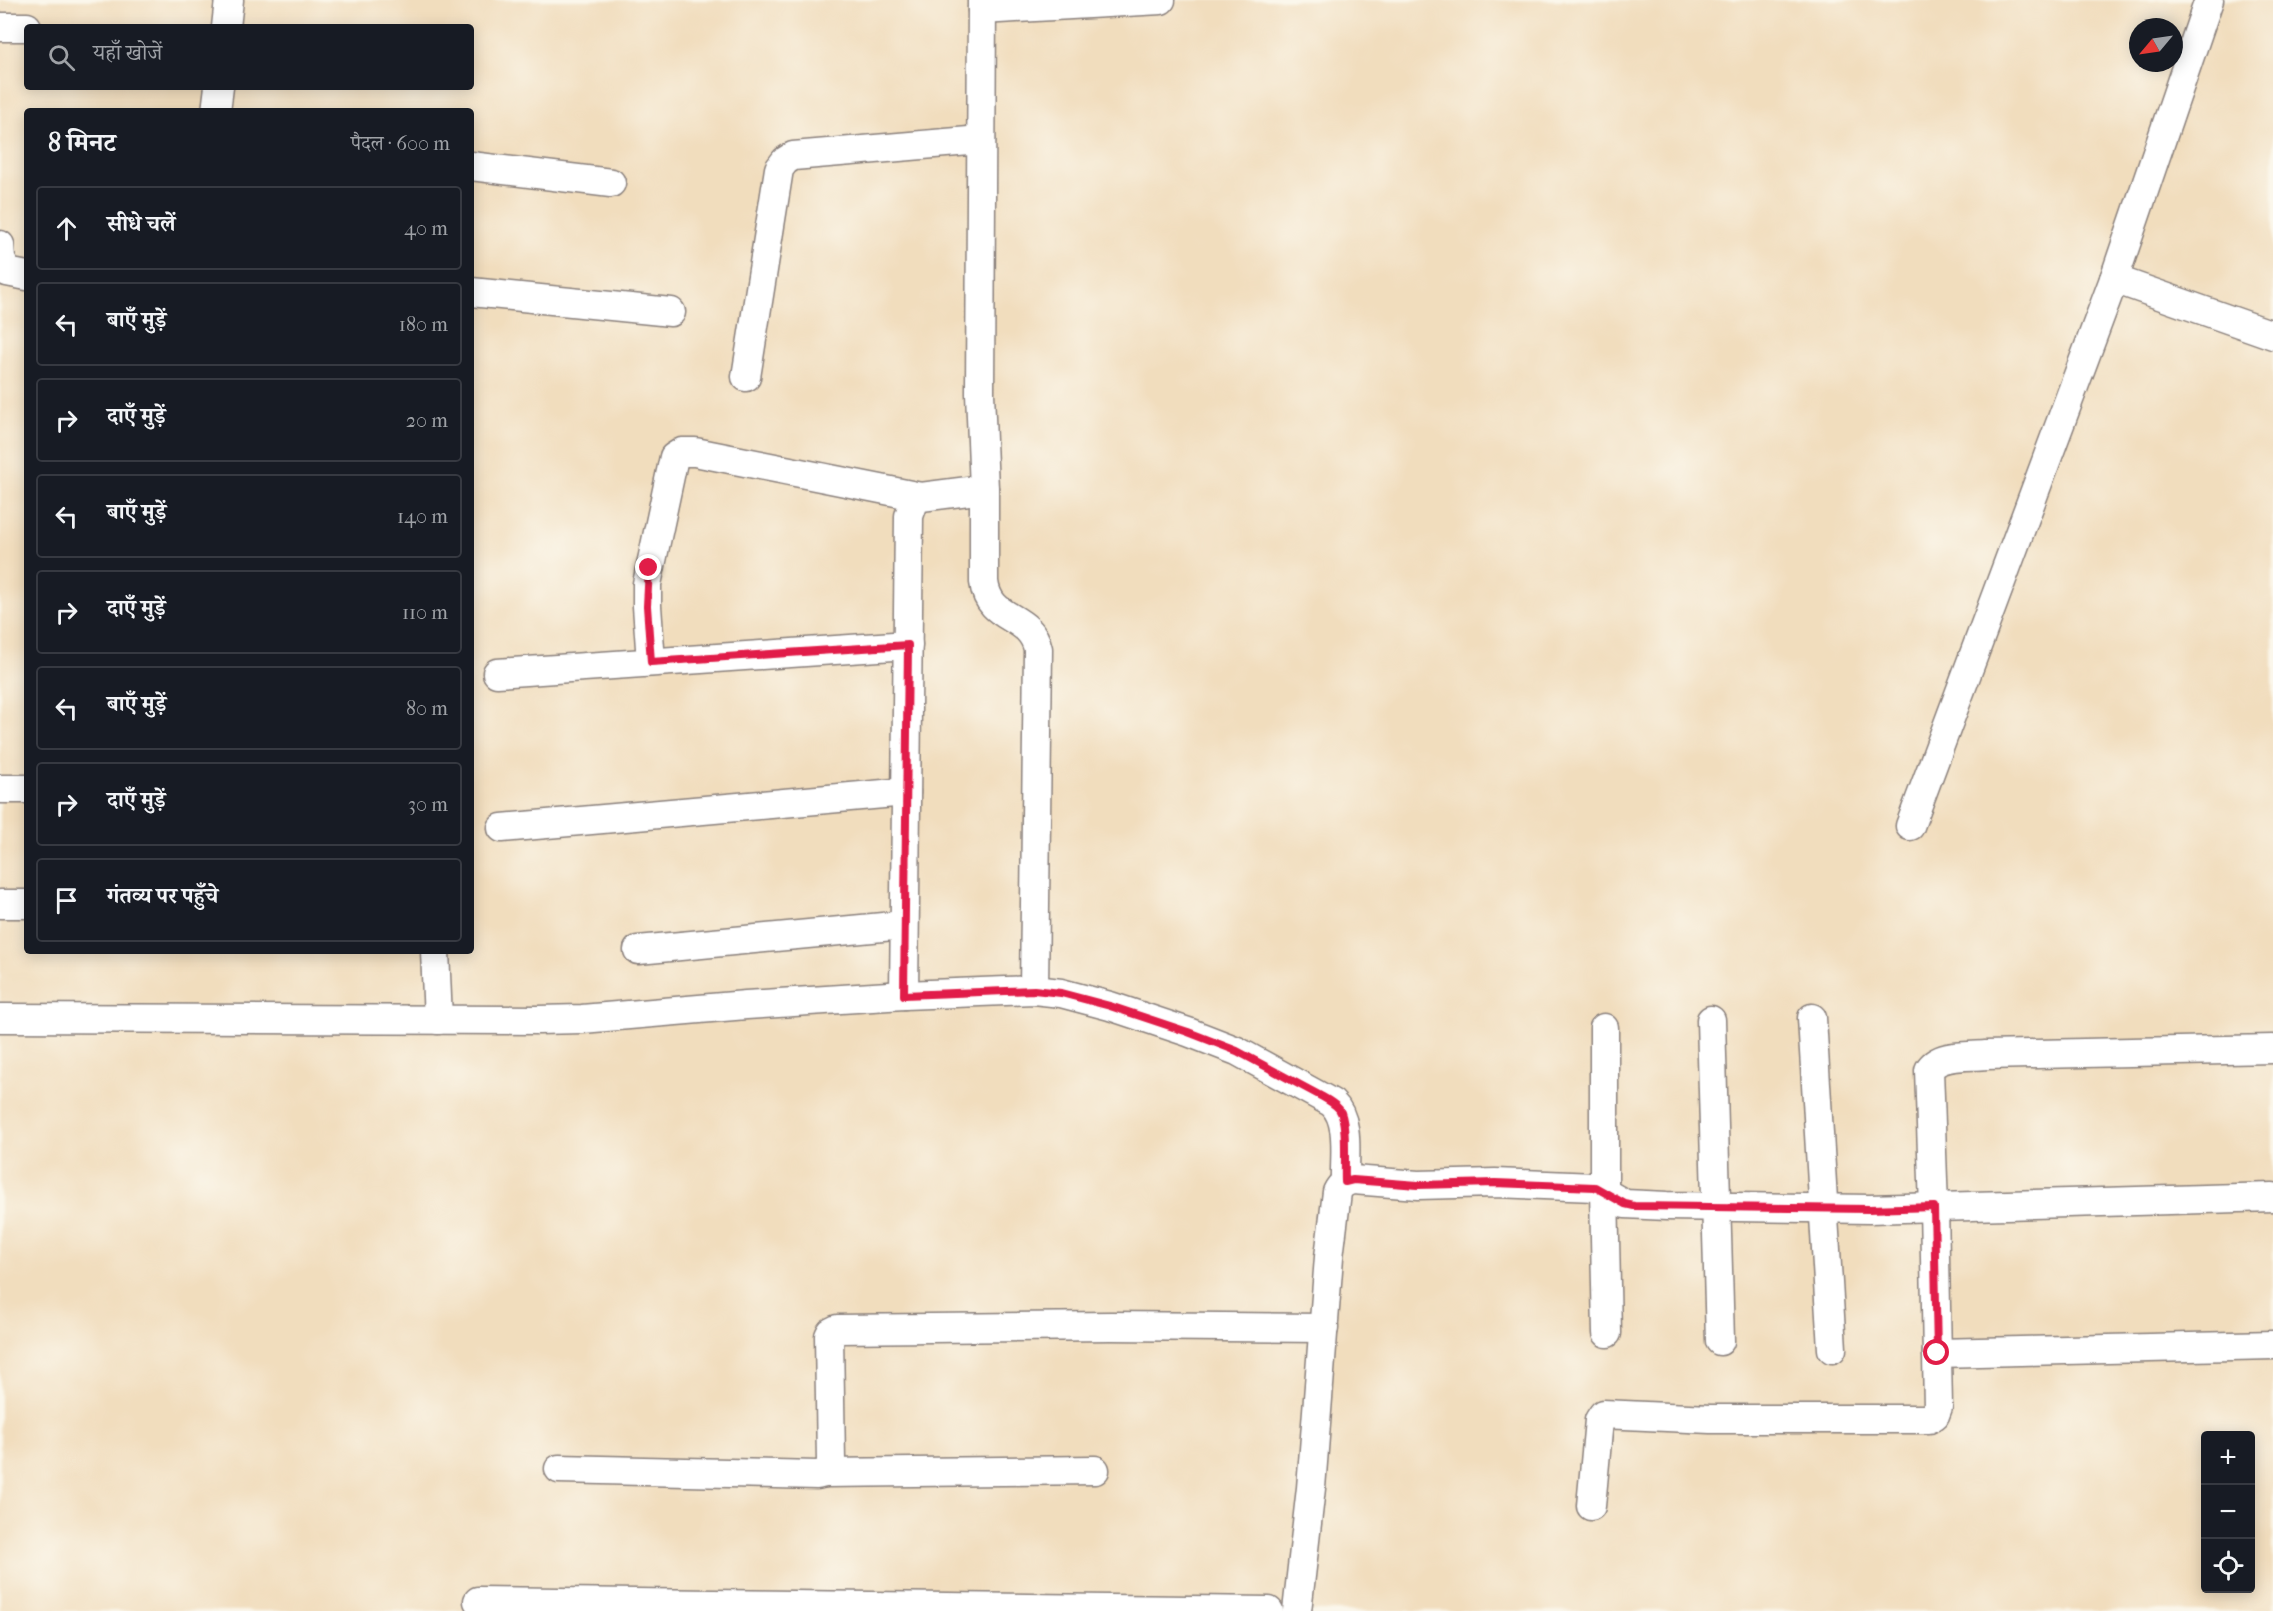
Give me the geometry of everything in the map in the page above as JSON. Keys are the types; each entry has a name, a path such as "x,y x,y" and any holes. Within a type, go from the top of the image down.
{"street":[{"path":"226,24 229,0"},
{"path":"1034,990 1038,649 1035,637 1027,628 991,603 986,594 980,393 982,5 1161,0"},
{"path":"1910,826 2114,279 2209,0"},
{"path":"0,27 24,27"},
{"path":"216,108 219,90"},
{"path":"746,377 779,169 785,161 793,156 981,140"},
{"path":"474,166 611,183"},
{"path":"0,245 1,260 7,272 24,275"},
{"path":"2114,279 2273,335"},
{"path":"474,292 671,312"},
{"path":"651,662 647,584 674,457 682,452 694,452 921,497 984,489"},
{"path":"904,995 909,516 914,502 921,497"},
{"path":"497,674 908,645"},
{"path":"0,789 24,789"},
{"path":"502,828 906,792"},
{"path":"0,904 24,904"},
{"path":"638,950 904,925"},
{"path":"435,954 438,1020"},
{"path":"0,1018 582,1019 904,995 1034,990 1061,993 1110,1006 1237,1051 1332,1103 1341,1111 1343,1122 1345,1182"},
{"path":"1812,1018 1832,1349"},
{"path":"1711,1020 1720,1341"},
{"path":"1604,1028 1607,1333"},
{"path":"1592,1506 1599,1420 1602,1414 1710,1419 1929,1419 1935,1415 1938,1407 1929,1070 1933,1063 1944,1059 1986,1055 2273,1049"},
{"path":"1297,1611 1311,1488 1335,1202 1340,1185 1345,1182 1353,1180 1418,1185 1495,1183 1595,1187 1604,1190 1625,1204 1634,1206 1934,1207 2273,1197"},
{"path":"559,1469 817,1476 825,1473 830,1469 831,1461 829,1336 837,1329 1111,1326 1324,1328"},
{"path":"1937,1353 2273,1345"},
{"path":"825,1473 1095,1470"},
{"path":"478,1601 1269,1611"}],"route":[{"path":"649,568 647,606 651,662 908,645 904,995 1034,990 1061,993 1110,1006 1237,1051 1319,1095 1341,1111 1345,1182 1353,1180 1418,1185 1495,1183 1595,1187 1604,1190 1625,1204 1634,1206 1869,1209 1934,1207 1937,1353"}]}
